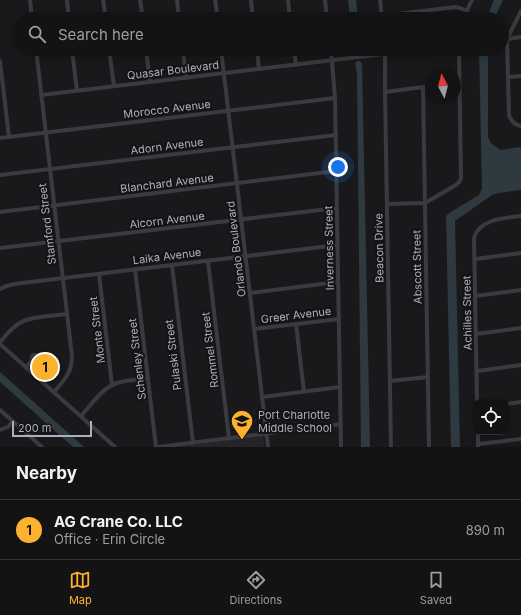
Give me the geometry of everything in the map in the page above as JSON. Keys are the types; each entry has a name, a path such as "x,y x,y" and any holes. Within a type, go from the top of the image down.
{"street":[{"path":"30,0 31,12"},
{"path":"67,0 68,12"},
{"path":"104,0 105,12"},
{"path":"140,0 142,12"},
{"path":"177,0 179,12"},
{"path":"215,0 217,12"},
{"path":"251,0 252,12"},
{"path":"288,0 289,12"},
{"path":"325,0 326,12"},
{"path":"380,0 381,12"},
{"path":"418,12 455,7 467,11 472,0"},
{"path":"509,35 521,11"},
{"path":"509,39 521,38"},
{"name":"Stamford Street","path":"37,56 72,356 72,364 68,374 54,392"},
{"path":"73,56 77,90"},
{"path":"110,56 114,86"},
{"path":"147,56 150,82"},
{"path":"184,56 186,78"},
{"name":"Orlando Boulevard","path":"222,56 268,447"},
{"path":"258,56 259,69"},
{"path":"295,56 296,64"},
{"name":"Inverness Street","path":"332,56 336,135 341,447"},
{"name":"Quasar Boulevard","path":"41,95 356,56"},
{"name":"Beacon Drive","path":"386,56 385,92 391,447"},
{"path":"458,68 459,56"},
{"path":"507,56 509,115 510,119 516,125 521,126"},
{"path":"0,61 9,137"},
{"path":"508,77 521,76"},
{"path":"385,92 423,88"},
{"name":"Abscott Street","path":"423,88 429,447"},
{"name":"Morocco Avenue","path":"0,138 335,98"},
{"path":"387,204 425,203 459,182 458,104"},
{"name":"Adorn Avenue","path":"0,175 336,135"},
{"name":"Blanchard Avenue","path":"0,212 336,172"},
{"name":"Alcorn Avenue","path":"0,248 337,208"},
{"name":"Achilles Street","path":"477,399 474,238 482,226 496,220 521,216"},
{"name":"Laika Avenue","path":"0,289 14,284 338,245"},
{"path":"475,259 521,253"},
{"name":"Rommel Street","path":"208,261 229,438"},
{"name":"Pulaski Street","path":"172,265 193,442"},
{"name":"Schenley Street","path":"135,269 157,447"},
{"name":"Monte Street","path":"99,274 112,385"},
{"path":"250,292 338,282"},
{"path":"475,296 521,290"},
{"path":"67,314 32,318 23,321 13,328 0,343 115,447"},
{"name":"Greer Avenue","path":"254,329 339,319"},
{"path":"296,324 304,392"},
{"path":"476,334 521,328"},
{"path":"26,368 32,360"},
{"path":"477,370 521,365"},
{"path":"390,381 428,376"},
{"path":"81,416 103,392 112,385 148,378"},
{"path":"262,397 340,387"},
{"path":"509,404 521,402"},
{"path":"0,410 42,447"},
{"path":"0,430 8,427 13,421"},
{"path":"157,447 341,424"},
{"path":"478,435 478,446 521,439"}],"shaded area":[{"path":"348,0 356,0 357,12 349,12"},
{"path":"494,0 503,0 497,12 489,12"},
{"path":"479,56 488,56 488,137 491,143 500,150 521,147 521,190 492,195 455,221 460,447 451,447 446,216 479,195 482,188"},
{"path":"357,61 362,63 370,447 361,447 357,74 355,63"},
{"path":"0,372 84,447 73,447 0,382"},
{"name":"Port Charlotte Middle School","path":"263,435 264,447 176,447"}],"place":[{"name":"AG Crane Co. LLC","path":"45,367"},
{"name":"Port Charlotte Middle School","path":"242,440"}]}
